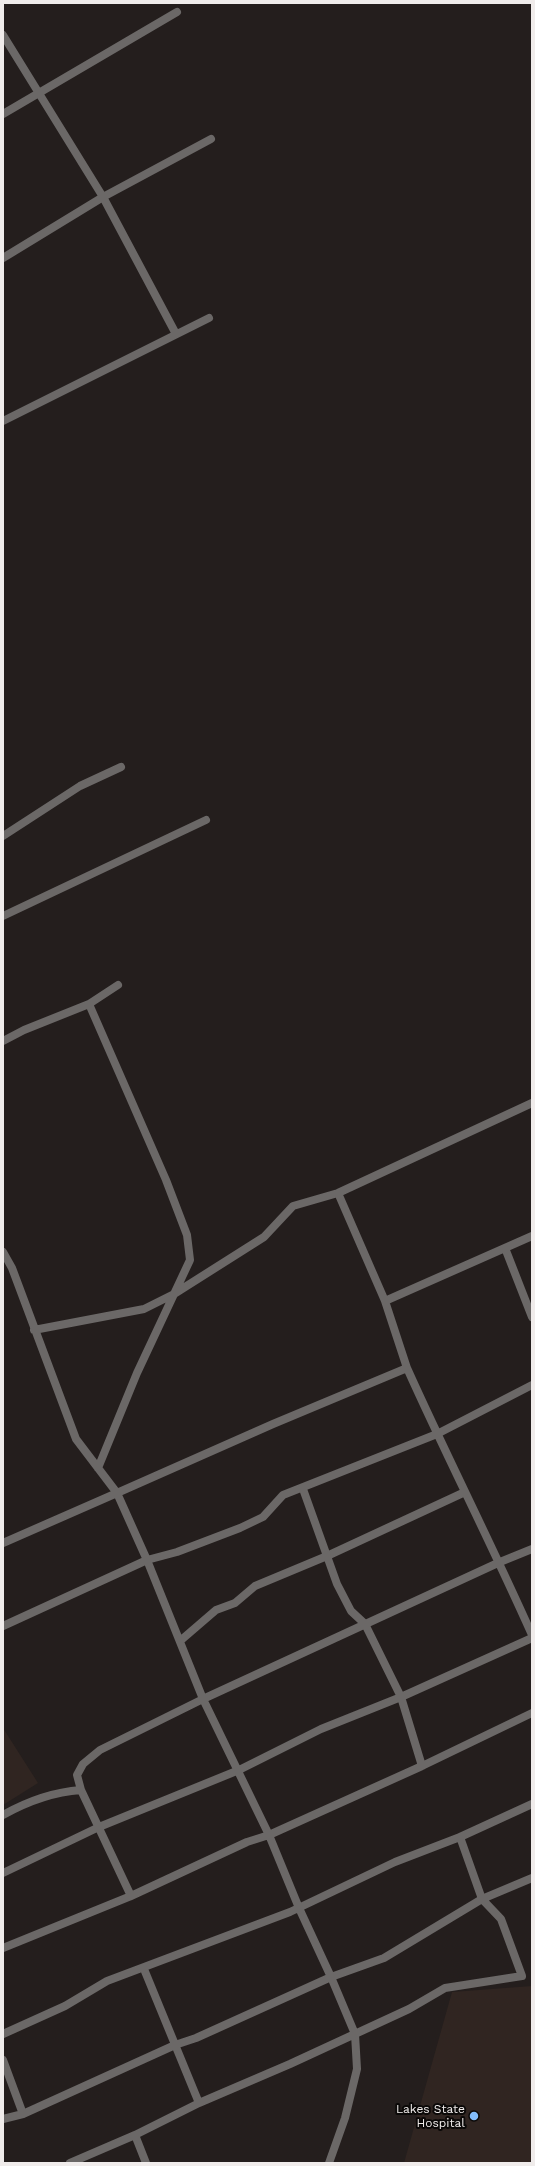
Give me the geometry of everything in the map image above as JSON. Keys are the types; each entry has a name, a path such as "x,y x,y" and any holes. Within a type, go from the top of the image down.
{"street":[{"path":"3,114 177,12"},
{"path":"3,35 37,93 103,197 176,334"},
{"path":"3,258 103,197 211,139"},
{"path":"3,421 209,318"},
{"path":"3,836 80,786 121,767"},
{"path":"3,916 206,820"},
{"path":"3,1041 24,1030 90,1004 118,985"},
{"path":"90,1004 166,1180 187,1235 190,1260 137,1373 98,1468"},
{"path":"34,1330 144,1309 174,1294 264,1237 293,1206 338,1193 532,1103"},
{"path":"338,1193 385,1301 407,1368 437,1434 500,1562 532,1635"},
{"path":"385,1301 532,1236"},
{"path":"505,1248 532,1317"},
{"path":"3,1252 12,1268 76,1439 117,1493 147,1560 203,1699 239,1770 269,1835 299,1908 331,1977 355,2034 357,2069 345,2118 329,2163"},
{"path":"3,1272 12,1268"},
{"path":"3,1543 272,1424 407,1368"},
{"path":"3,1626 147,1560 177,1552 240,1528 263,1516 282,1495 437,1434 532,1385"},
{"path":"303,1488 337,1584 351,1611 365,1624 401,1697 422,1766"},
{"path":"180,1641 216,1610 235,1603 255,1586 327,1556 465,1492"},
{"path":"131,1896 81,1790 77,1775 83,1764 100,1750 203,1699 500,1562 532,1549"},
{"path":"3,1873 99,1827 239,1770 322,1729 401,1697 532,1638"},
{"path":"3,1948 131,1896 247,1842 269,1835 422,1766 532,1713"},
{"path":"3,1816 38,1798 61,1792 81,1790"},
{"path":"3,2034 65,2006 107,1981 144,1969 299,1908 395,1862 460,1837 532,1804"},
{"path":"70,2163 136,2135 198,2104 290,2064 409,2009 445,1988 522,1976 501,1919 482,1899 460,1837"},
{"path":"3,2119 23,2114 175,2045 196,2038 331,1977 384,1958 482,1899 532,1878"},
{"path":"144,1969 198,2104"},
{"path":"3,2060 23,2114"},
{"path":"136,2135 146,2163"}],"shaded area":[{"path":"3,1728 38,1783 3,1805"},
{"name":"Lakes State Hospital","path":"532,1986 532,2163 404,2163 452,1992"}],"place":[{"name":"Lakes State Hospital","path":"474,2116"}]}
